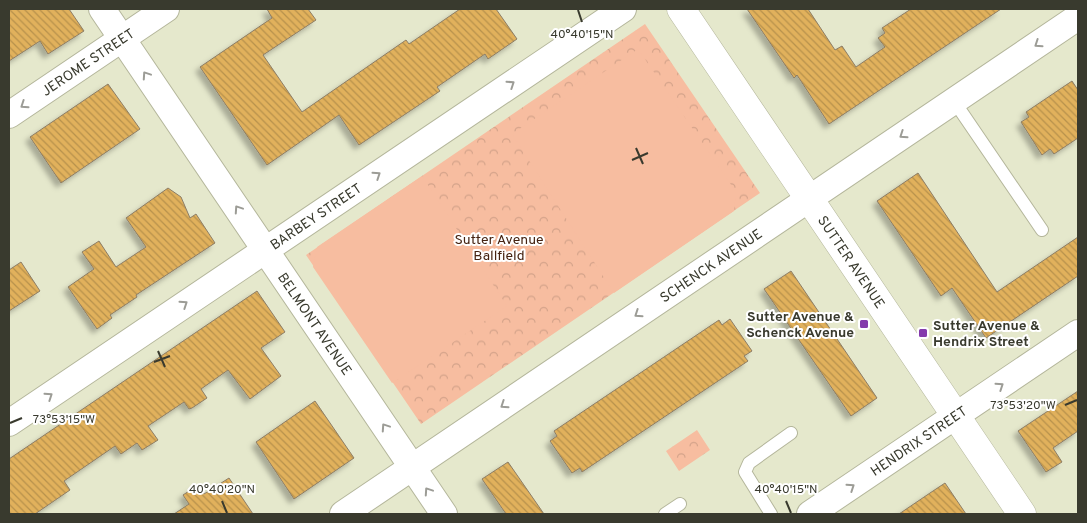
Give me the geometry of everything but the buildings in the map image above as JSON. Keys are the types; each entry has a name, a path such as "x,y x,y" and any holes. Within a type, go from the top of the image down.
{"street":[{"name":"BELMONT AVENUE","path":"102,9 444,514"},
{"name":"JEROME STREET","path":"9,115 166,9"},
{"name":"BARBEY STREET","path":"9,423 623,9"},
{"name":"SUTTER AVENUE","path":"681,9 1022,514"},
{"name":"SCHENCK AVENUE","path":"343,514 1078,17"},
{"name":"HENDRIX STREET","path":"810,514 1078,333"}],"lane":[{"path":"954,101 1042,230"},
{"path":"771,514 745,472 749,463 792,433"},
{"path":"665,514 680,504"}],"green space":[{"name":"Sutter Avenue Ballfield","path":"645,24 760,193 421,424 306,255"},
{"path":"638,49 736,192 734,211 614,293 512,134"},
{"path":"422,176 507,306 392,383 313,267 317,247"},
{"path":"697,430 710,450 679,471 666,451"}],"place":[{"name":"Sutter Avenue & Schenck Avenue","path":"864,324"},
{"name":"Sutter Avenue & Hendrix Street","path":"923,333"}]}
